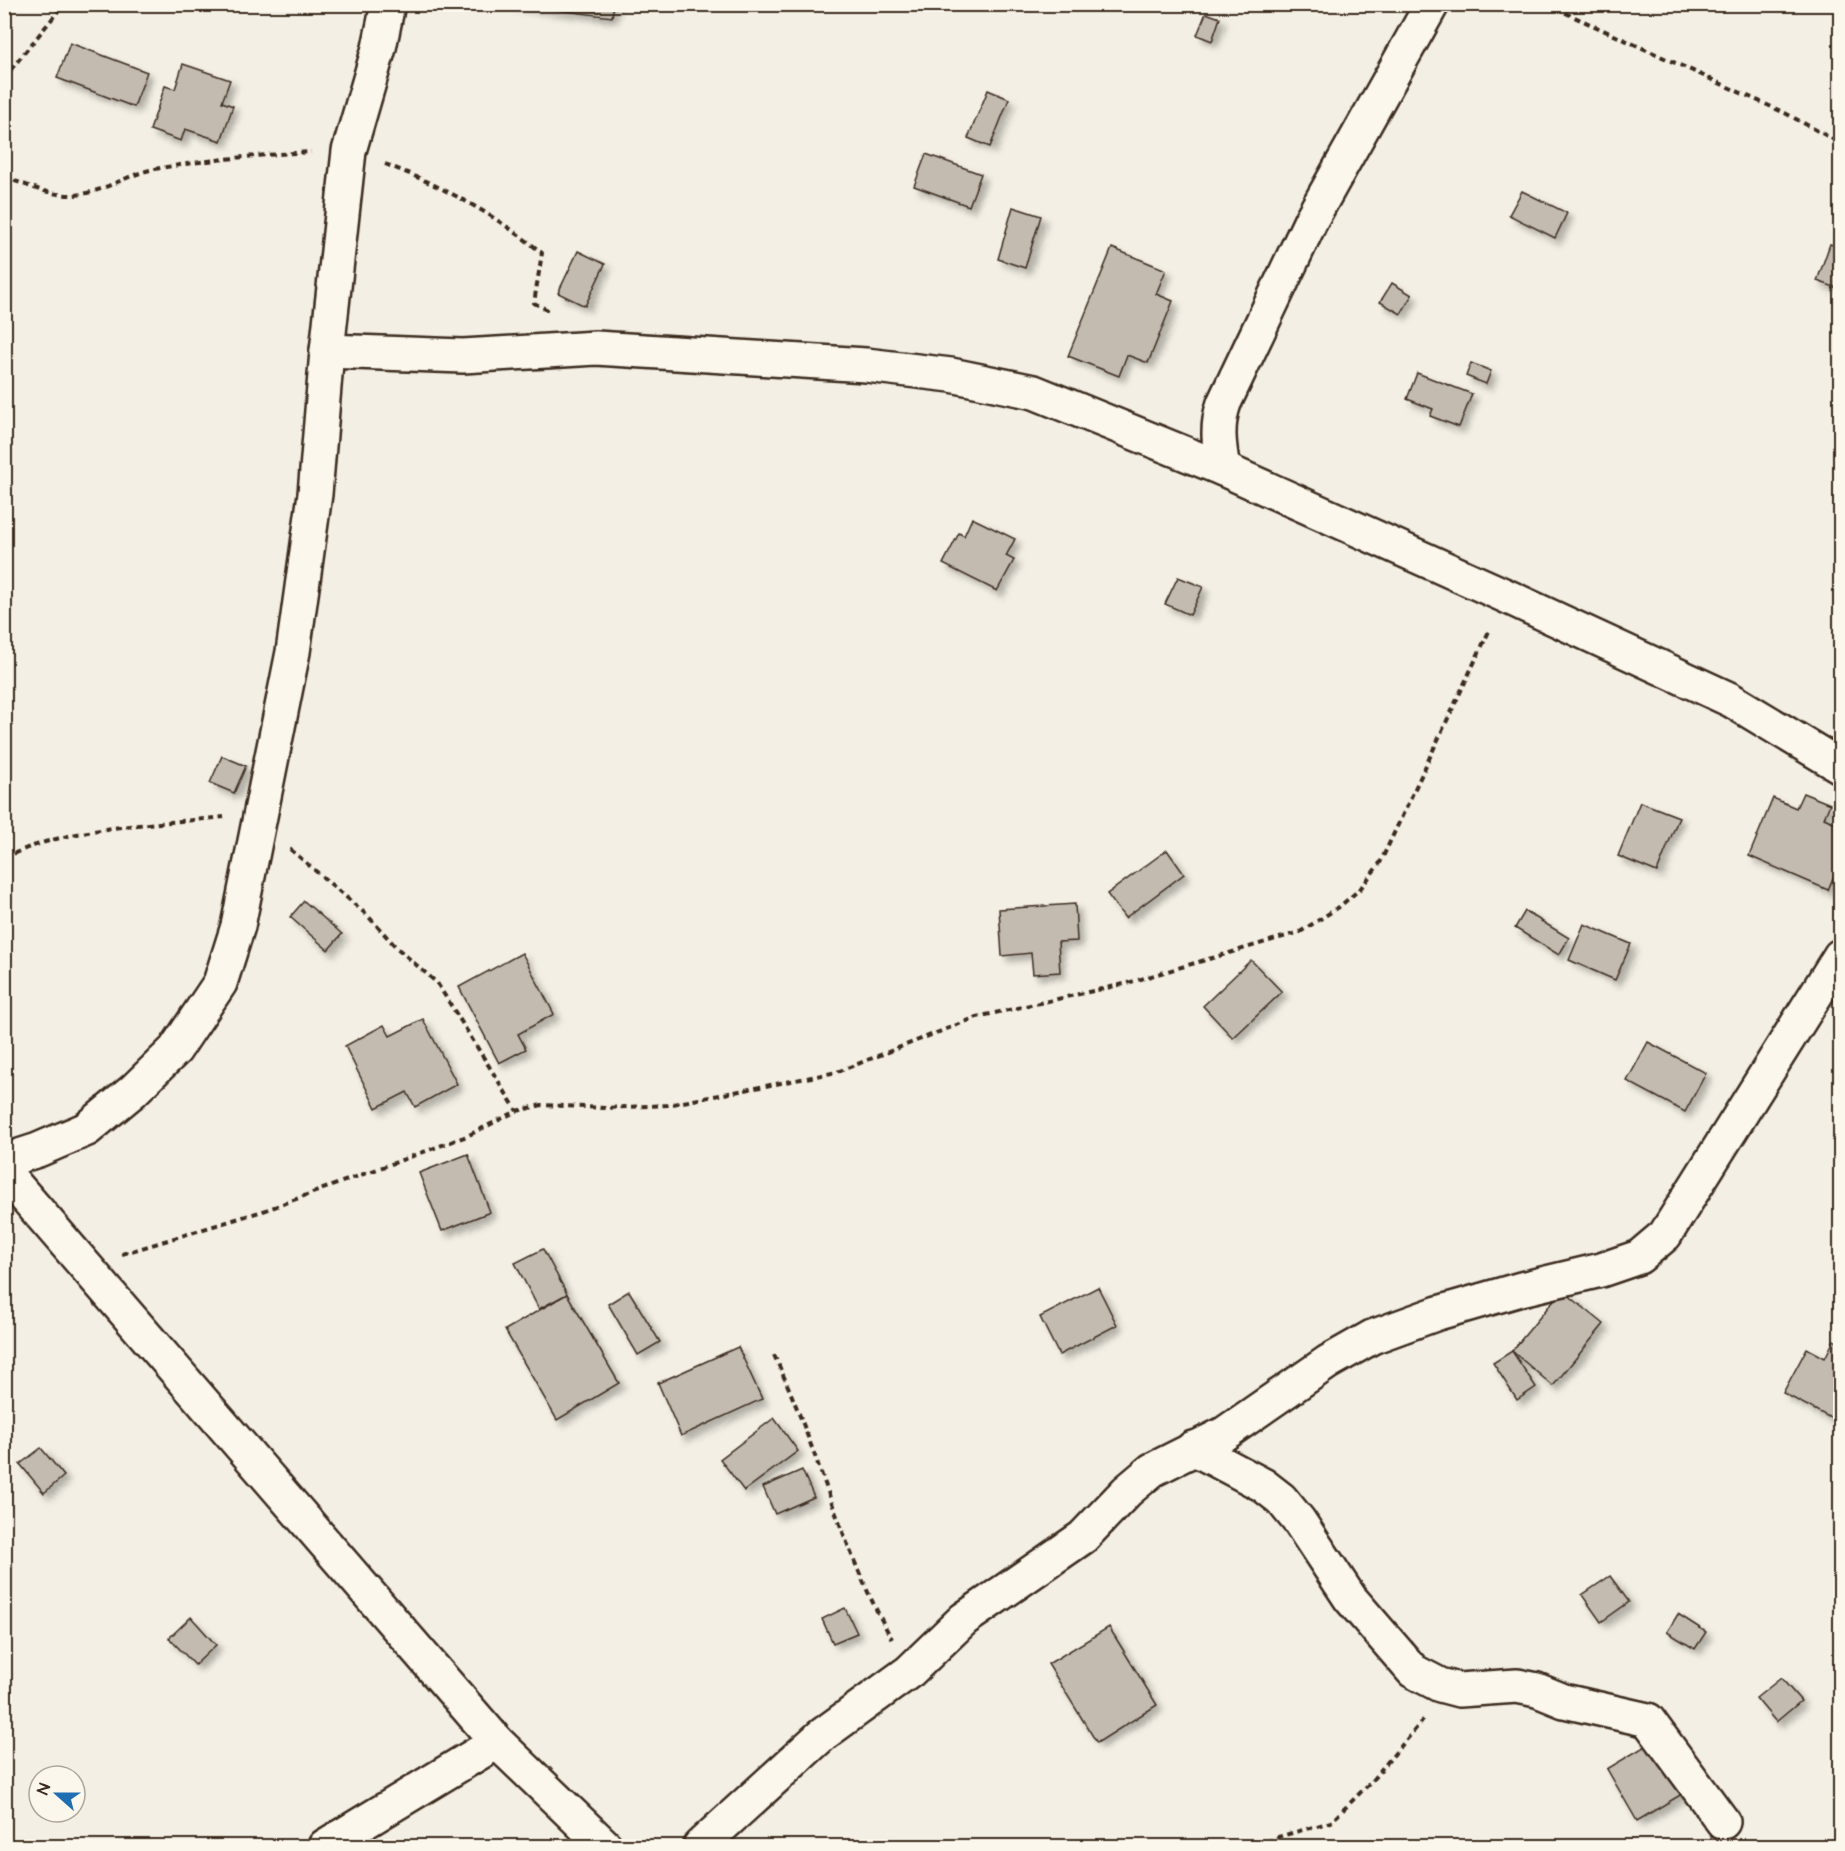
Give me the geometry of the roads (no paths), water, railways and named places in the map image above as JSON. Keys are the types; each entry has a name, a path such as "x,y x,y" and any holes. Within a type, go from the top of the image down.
{"street":[{"path":"4,1161 38,1150 87,1129 134,1091 175,1050 220,983 238,926 295,641 315,494 327,351 349,151 379,48 388,4"},
{"path":"1223,469 1217,438 1218,420 1224,403 1312,218 1432,4"},
{"path":"327,351 463,356 596,348 866,365 951,375 1034,392 1223,469 1731,700 1840,766"},
{"path":"700,1846 822,1735 910,1671 964,1619 1083,1537 1127,1491 1152,1470 1224,1434 1328,1362 1372,1337 1448,1310 1521,1288 1601,1270 1639,1257 1665,1235 1840,956"},
{"path":"4,1172 87,1265 497,1742 605,1846"},
{"path":"1194,1448 1263,1485 1281,1499 1299,1521 1350,1598 1413,1671 1440,1685 1459,1690 1517,1686 1537,1690 1564,1701 1648,1720 1723,1822"},
{"path":"326,1846 497,1742"}]}
